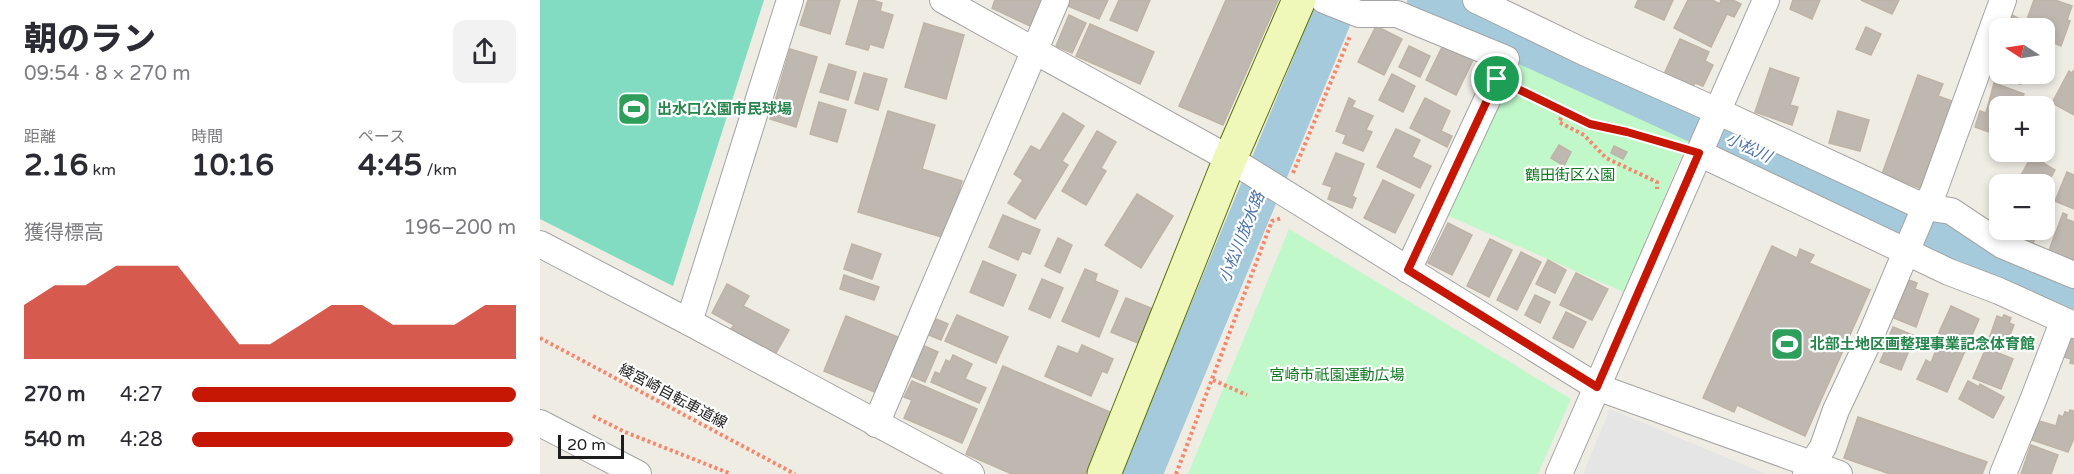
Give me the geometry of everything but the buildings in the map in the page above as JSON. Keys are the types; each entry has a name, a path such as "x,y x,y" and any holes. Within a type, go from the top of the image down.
{"street":[{"path":"689,322 790,0"},
{"path":"943,0 1230,159 1286,205 1408,270 1597,387 1808,469 1839,474"},
{"path":"876,424 1056,0"},
{"path":"1104,474 1230,159 1299,0"},
{"path":"1324,0 1359,14 1397,14 1506,59 1408,270"},
{"path":"1476,0 1519,10 1717,111 1925,207 1951,211 2002,244 2074,275"},
{"path":"1808,469 1822,447 1836,410 1932,194 2003,0"},
{"path":"1559,474 1699,153 1762,1"},
{"path":"1699,153 1949,272 1999,291 2068,323 2003,474"},
{"path":"540,244 971,474"},
{"path":"540,423 638,474"}],"path":[{"path":"1176,474 1272,221 1286,205 1359,14"},
{"path":"1497,79 1590,124 1699,153"},
{"path":"1564,112 1559,122 1584,135 1606,158 1657,182 1653,200"},
{"name":"綾宮崎自転車道線","path":"540,338 795,474"},
{"path":"1213,380 1247,395"},
{"path":"593,416 625,432 731,474"}],"green space":[{"name":"出水口公園市民球場","path":"540,0 764,0 673,286 540,219"},
{"name":"鶴田街区公園","path":"1519,56 1689,138 1624,292 1444,214"},
{"name":"宮崎市祇園運動広場","path":"1289,229 1571,399 1538,474 1188,474"}],"shaded area":[{"path":"1610,409 1766,474 1583,474"}],"waterway":[{"name":"小松川放水路","path":"1142,474 1339,0"},
{"name":"小松川","path":"1427,0 1845,191 2074,289"}],"place":[{"name":"出水口公園市民球場","path":"634,109"},
{"name":"北部土地区画整理事業記念体育館","path":"1787,344"}],"route":[{"path":"1497,79 1590,124 1699,153 1597,387 1408,270 1497,79"}]}
